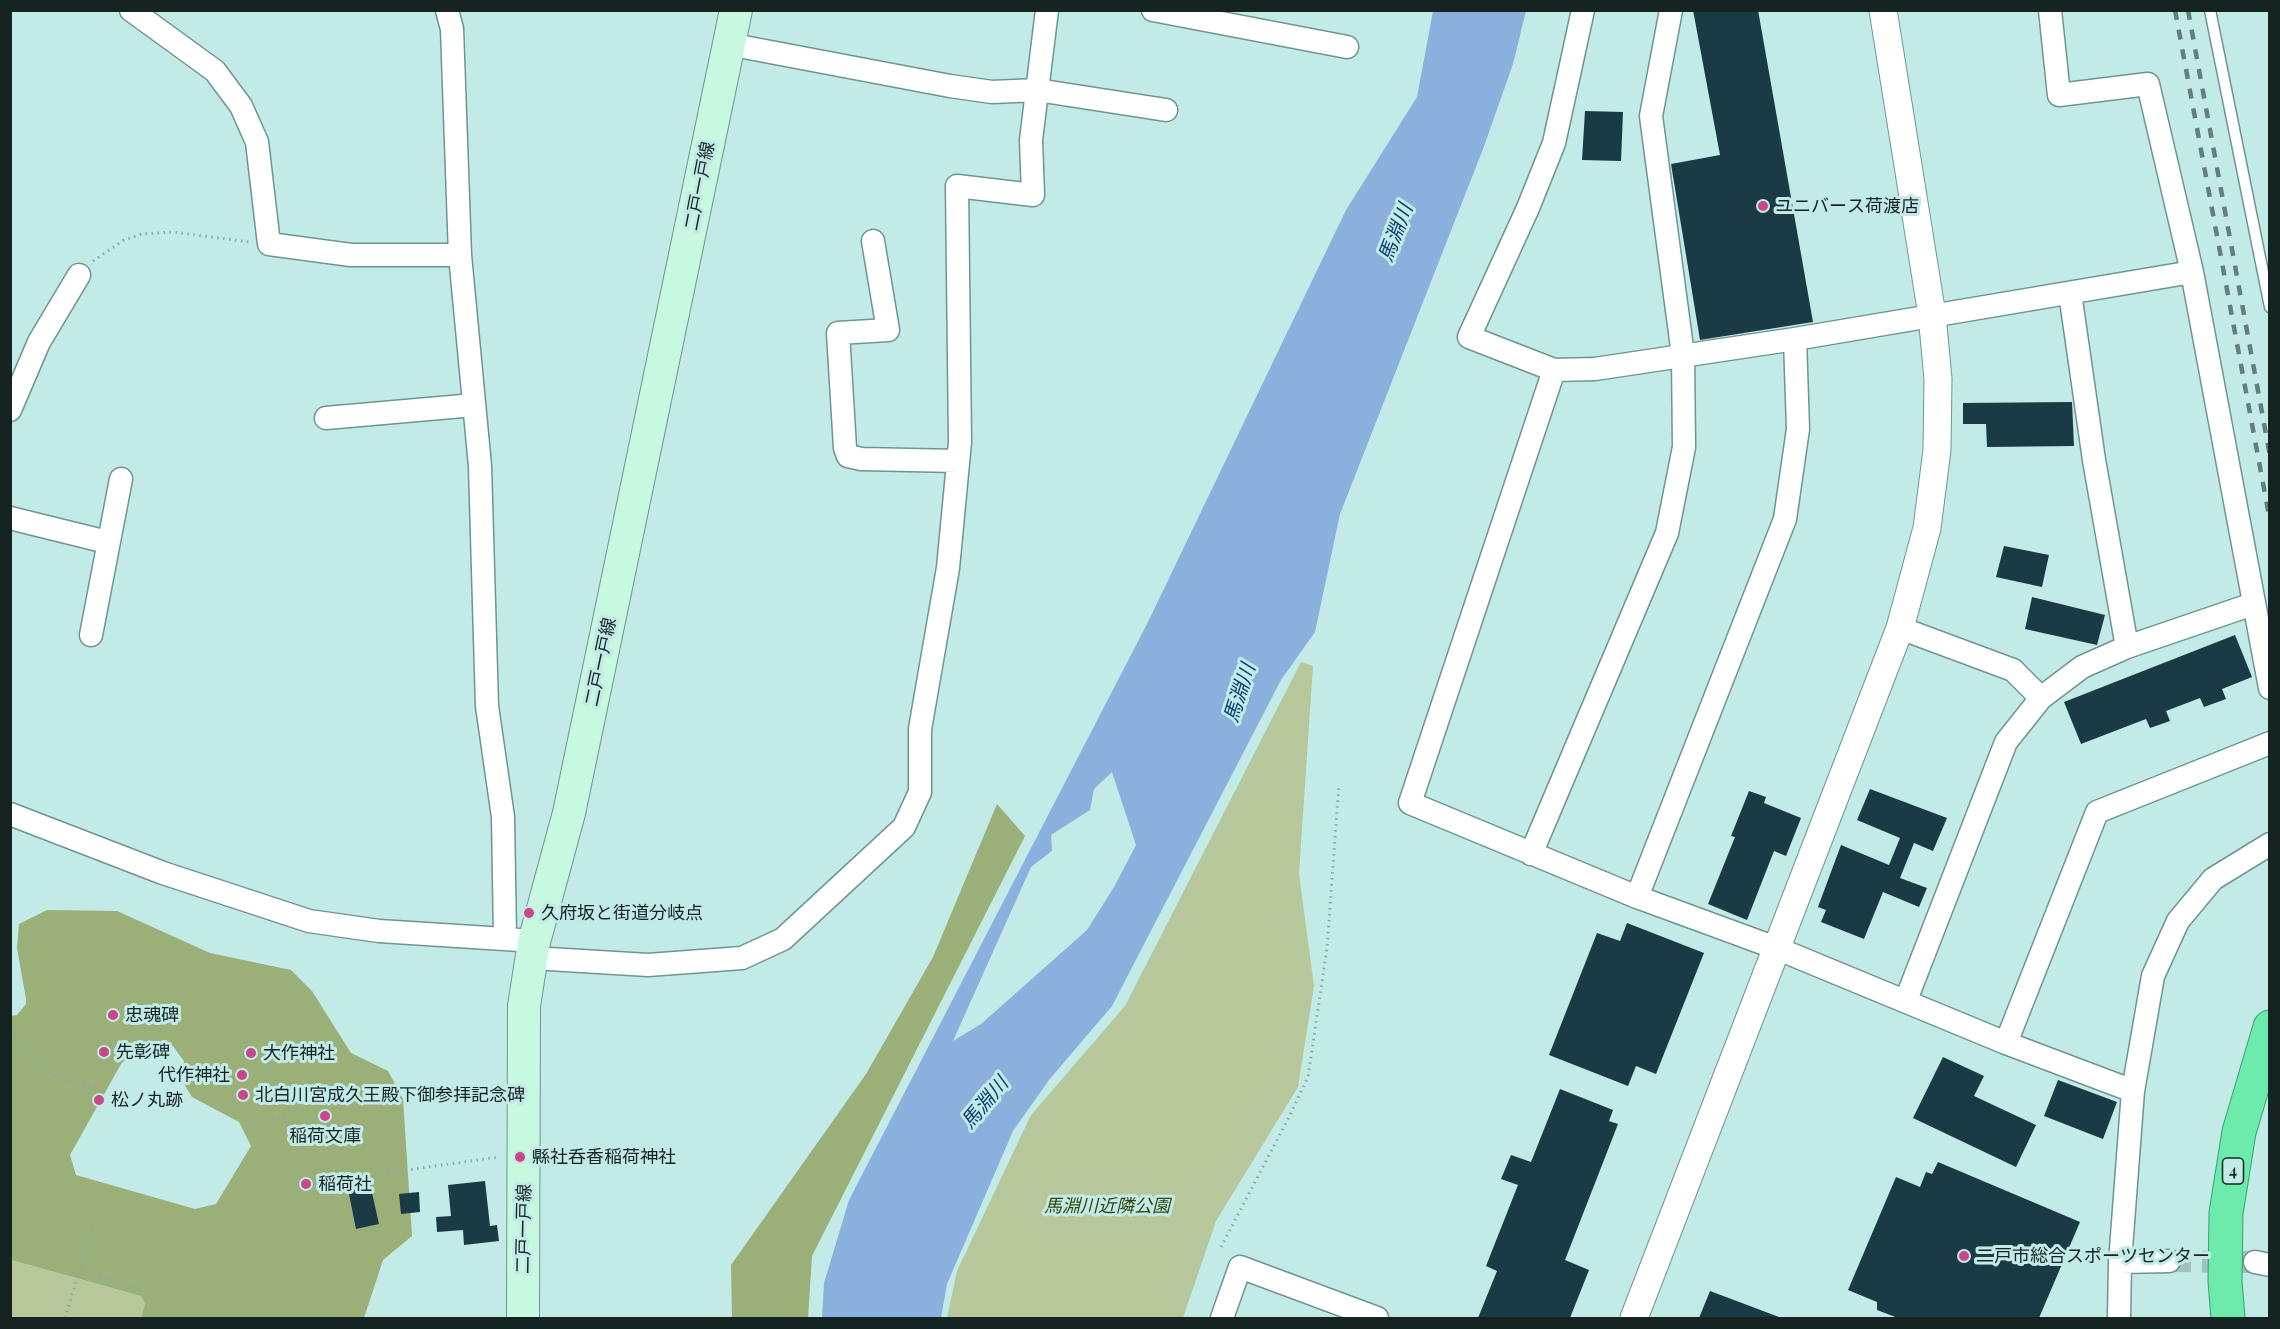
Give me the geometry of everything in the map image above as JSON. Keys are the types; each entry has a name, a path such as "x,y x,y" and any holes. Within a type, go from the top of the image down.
{"highway":[{"name":"4","path":"2228,1318 2225,1281 2226,1214 2239,1132 2270,1027"}],"main road":[{"name":"二戸一戸線","path":"523,1318 524,946 569,813 736,10"}],"street":[{"path":"131,10 215,71 241,106 257,142 269,244 351,255 460,255"},
{"path":"447,10 453,29 460,255 480,466 487,706 524,946"},
{"path":"10,814 164,873 309,921 379,931 524,946 648,965 742,958 783,939 904,827 920,792 920,729 948,568 960,442 957,186 1033,195 1031,140 1047,10"},
{"path":"1153,10 1205,15 1347,47"},
{"path":"1582,10 1554,143 1528,208 1469,337 1554,370 1595,369 1795,339 2192,272"},
{"path":"1531,854 1667,533 1684,447 1683,355 1651,116 1671,10"},
{"path":"1634,1318 1900,628 1927,528 1938,450 1938,379 1932,315 1883,10"},
{"path":"2050,10 2059,95 2148,84 2192,272 2270,688"},
{"path":"728,44 950,86 992,92 1037,90 1166,110"},
{"path":"873,241 888,330 838,333 845,448 848,456 861,459 958,461"},
{"path":"10,410 39,342 79,275"},
{"path":"2070,293 2094,460 2127,646"},
{"path":"1637,897 1785,519 1798,429 1795,339"},
{"path":"1554,370 1410,803 1637,897 1776,948 2007,1043 2133,1091"},
{"path":"326,418 474,405"},
{"path":"91,635 107,542 121,479"},
{"path":"10,518 107,542"},
{"path":"1906,1000 2006,742 2041,698 2082,668 2127,646 2253,604"},
{"path":"1900,628 2013,670 2041,698"},
{"path":"2007,1043 2097,812 2270,743"},
{"path":"2119,1318 2120,1262 2133,1091 2153,976 2178,921 2213,879 2270,844"},
{"path":"2120,1262 2169,1261"},
{"path":"1222,1318 1240,1267 1363,1316"}],"lane":[{"path":"2210,10 2270,307"}],"path":[{"path":"79,275 97,256 124,240 142,234 173,232 269,244"},
{"path":"1221,1247 1308,1077 1327,948 1340,784"},
{"path":"10,1022 17,1044 47,1071 62,1080 105,1090"},
{"path":"264,1064 296,1110"},
{"path":"249,1126 288,1116"},
{"path":"322,1182 525,1154"},
{"path":"65,1318 95,1220"},
{"path":"81,1271 146,1291"}],"green space":[{"name":"馬淵川近隣公園","path":"1301,662 1313,666 1299,874 1314,986 1298,1087 1216,1221 1183,1318 947,1318 957,1271 1031,1115 1125,1006"},
{"path":"997,804 1025,836 812,1256 808,1318 732,1318 731,1265 866,1074 933,957"},
{"path":"47,910 117,911 210,953 291,970 312,991 351,1053 388,1071 403,1099 412,1236 383,1260 364,1318 141,1318 145,1304 141,1296 11,1260 11,1016 17,1015 26,1004 17,948 19,924","holes":["158,1043 172,1045 184,1061 181,1079 192,1097 239,1122 251,1146 216,1204 195,1209 76,1175 70,1155 121,1064 138,1047"]},
{"path":"10,1260 141,1296 145,1304 141,1318 11,1318"}],"water":[{"name":"馬淵川","path":"1433,11 1526,11 1513,64 1483,149 1340,514 1315,632 1281,680 1112,1006 1049,1080 1013,1131 947,1284 941,1318 822,1318 824,1283 849,1200 1148,622 1346,210 1417,97","holes":["1112,772 1136,845 1114,887 1087,930 981,1024 953,1041 1031,867 1052,851 1051,835 1090,810 1094,789"]}],"building":[{"path":"1693,10 1758,10 1813,322 1700,340 1671,164 1720,155"},
{"path":"1585,111 1623,112 1621,161 1582,160"},
{"path":"2072,402 2074,446 1987,447 1986,424 1963,424 1963,403"},
{"path":"2004,546 2049,555 2042,587 1996,577"},
{"path":"2032,597 2105,615 2097,645 2025,629"},
{"path":"2235,635 2252,677 2222,689 2226,699 2204,707 2200,698 2166,711 2170,721 2150,728 2146,719 2081,744 2064,702"},
{"path":"1870,789 1947,818 1933,851 1914,843 1900,878 1927,888 1919,907 1883,892 1864,939 1821,922 1826,910 1818,907 1841,845 1889,865 1900,838 1857,820"},
{"path":"1749,791 1766,797 1764,803 1801,818 1786,856 1774,851 1747,920 1708,904 1735,837 1731,836"},
{"path":"1627,923 1704,953 1656,1074 1636,1066 1628,1086 1549,1055 1597,933 1620,941"},
{"path":"1943,1057 1984,1076 1974,1096 2036,1125 2016,1167 1913,1118"},
{"path":"2058,1080 2117,1102 2103,1139 2044,1116"},
{"path":"1560,1089 1613,1110 1609,1121 1618,1124 1565,1260 1589,1270 1570,1318 1478,1318 1497,1271 1486,1266 1518,1185 1501,1179 1511,1155 1531,1162"},
{"name":"二戸市総合スポーツセンター","path":"1938,1162 2080,1222 2039,1318 1898,1318 1877,1310 1877,1302 1848,1290 1896,1177 1920,1187 1926,1172 1932,1174"},
{"path":"485,1181 490,1226 497,1225 499,1241 464,1245 463,1230 437,1232 436,1217 451,1216 448,1185"},
{"path":"370,1184 379,1224 356,1229 348,1189"},
{"path":"419,1192 420,1212 401,1214 399,1194"},
{"path":"1710,1291 1779,1317 1779,1318 1699,1318"}],"tunnel":[{"path":"2169,1261 2255,1262"}],"railway":[{"path":"2175,10 2270,521"},
{"path":"2188,10 2270,456"}],"place":[{"name":"ユニバース荷渡店","path":"1763,206"},
{"name":"久府坂と街道分岐点","path":"529,913"},
{"name":"忠魂碑","path":"113,1015"},
{"name":"先彰碑","path":"104,1052"},
{"name":"大作神社","path":"251,1053"},
{"name":"代作神社","path":"242,1075"},
{"name":"北白川宮成久王殿下御参拝記念碑","path":"243,1095"},
{"name":"松ノ丸跡","path":"99,1100"},
{"name":"稲荷文庫","path":"325,1116"},
{"name":"縣社呑香稲荷神社","path":"520,1157"},
{"name":"稲荷社","path":"306,1184"},
{"name":"二戸市総合スポーツセンター","path":"1964,1256"}]}
